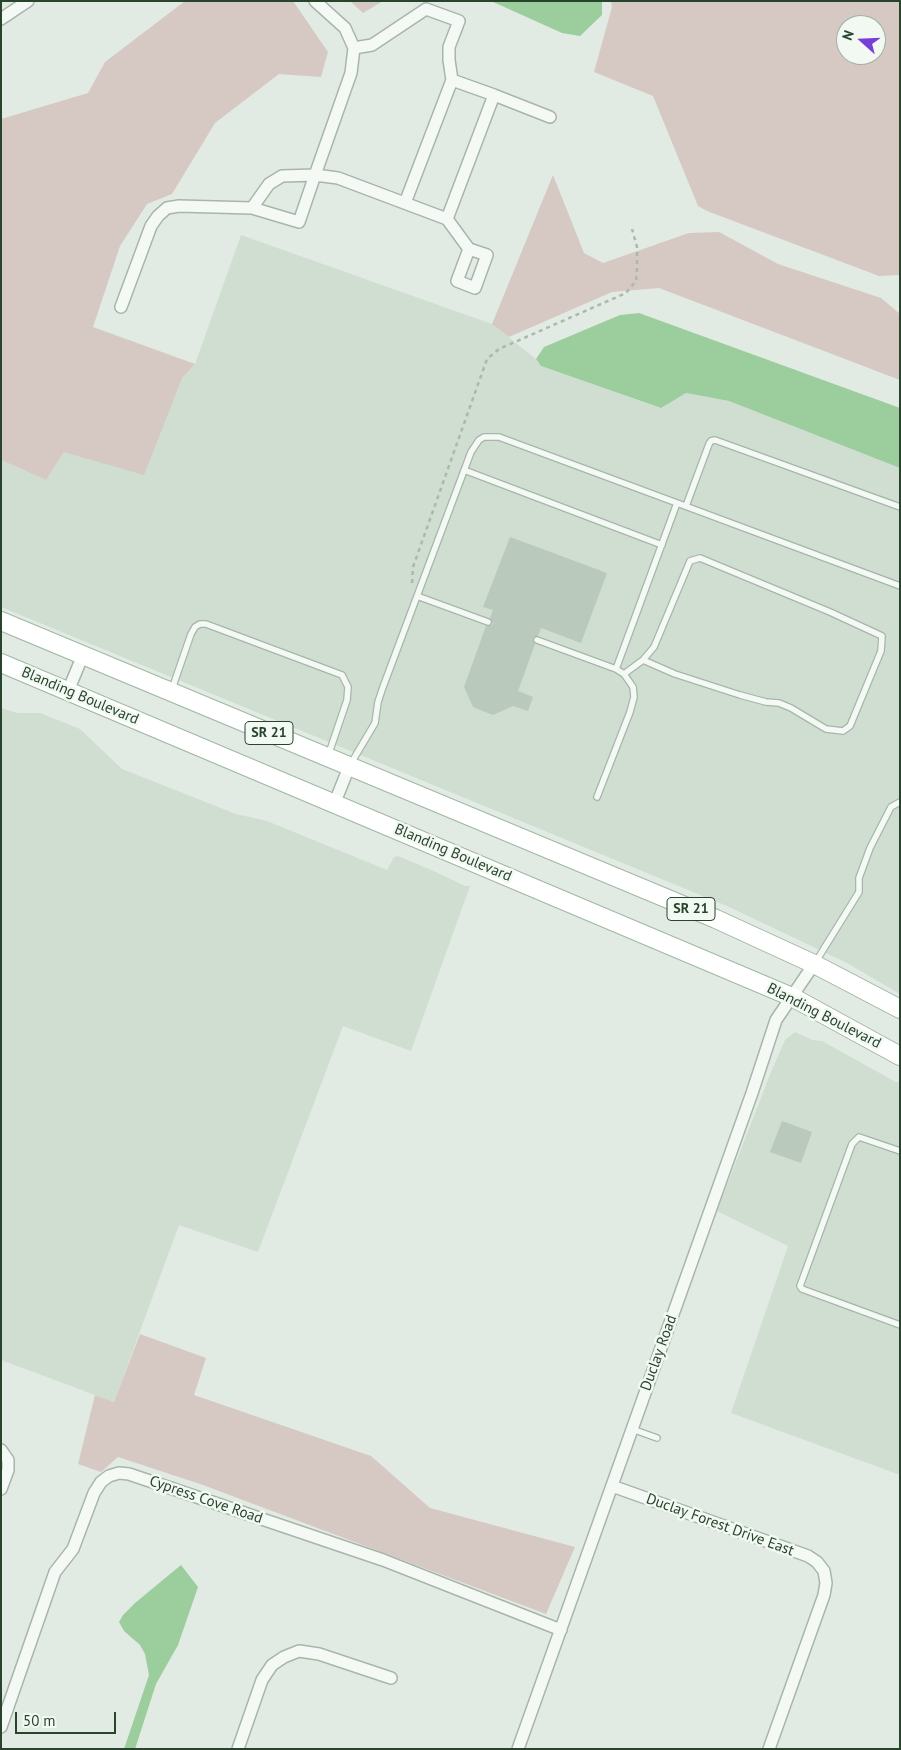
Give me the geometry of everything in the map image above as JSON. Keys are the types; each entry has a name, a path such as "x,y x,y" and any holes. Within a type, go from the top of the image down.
{"main road":[{"name":"SR 21","path":"1,621 716,919 814,964 900,1009"},
{"name":"Blanding Boulevard","path":"1,663 335,802 792,997 900,1056"}],"street":[{"path":"1,19 28,1"},
{"path":"121,307 151,226 167,208 179,206 252,208 299,222 351,73 354,48 344,28 315,1"},
{"path":"354,48 372,45 426,9 459,21 450,46 449,60 452,80 405,203"},
{"path":"452,80 550,117"},
{"path":"448,219 494,95"},
{"path":"252,208 269,184 282,176 315,175 338,178 448,219 469,249"},
{"path":"68,691 83,655"},
{"path":"335,802 349,767"},
{"name":"Duclay Road","path":"518,1749 776,1020 814,964"},
{"path":"1,1450 8,1460 8,1470 1,1488"},
{"name":"Cypress Cove Road","path":"1,1727 55,1572 73,1549 94,1493 109,1476 119,1473 129,1474 383,1560 561,1630"},
{"name":"Duclay Forest Drive East","path":"612,1486 808,1556 817,1562 824,1571 826,1583 824,1595 769,1749"},
{"path":"238,1749 262,1680 272,1666 284,1657 299,1651 319,1654 391,1678"}],"lane":[{"path":"349,767 375,723 381,694 471,452 479,440 490,436 499,437 677,502 900,586"},
{"path":"686,506 709,444 715,440 900,507"},
{"path":"464,470 662,545"},
{"path":"616,669 677,502"},
{"path":"624,674 643,660 654,647 690,561 700,558 830,612 882,636 881,651 850,726 843,731 826,729 779,703 766,702 740,695 675,674 643,660"},
{"path":"417,596 488,622"},
{"path":"170,692 191,634 195,627 200,624 206,624 342,675 348,687 347,700 327,758"},
{"path":"536,640 616,669 624,674 633,687 632,705 597,797"},
{"path":"814,964 859,892 859,878 870,848 891,807 900,802"},
{"path":"900,1151 859,1137 852,1144 800,1286 802,1289 898,1326 900,1325"},
{"path":"632,1429 657,1438"}],"path":[{"path":"417,596 411,582 413,567 487,359 499,348 626,293 636,281 637,247 632,229"}],"shaded area":[{"path":"185,1 293,1 328,52 321,77 279,74 215,123 172,194 147,204 120,246 93,327 195,364 182,378 144,475 64,452 46,480 1,460 1,119 88,93 105,62"},
{"path":"350,1 383,1 363,13"},
{"path":"491,1 602,1 602,15 580,36 562,33"},
{"path":"611,1 900,1 900,275 879,276 698,206 653,96 594,72 612,7"},
{"path":"553,175 584,253 603,263 689,233 719,232 778,264 881,298 900,314 900,380 659,288 612,292 509,337 492,324"},
{"path":"241,235 492,324 536,359 541,366 660,408 686,393 729,401 900,468 900,994 847,963 727,906 1,607 1,460 46,480 64,452 182,378 195,364"},
{"path":"639,313 900,408 900,468 729,401 686,393 661,408 541,366 536,359 544,347 620,315"},
{"path":"1,708 17,713 40,713 80,729 122,769 236,814 267,821 387,870 394,857 398,856 465,886 470,886 411,1051 343,1026 258,1252 179,1225 114,1402 1,1360"},
{"path":"795,1032 812,1040 822,1041 896,1082 900,1082 900,1475 731,1413 788,1246 717,1211 771,1072 785,1040"},
{"path":"140,1334 206,1358 194,1395 371,1456 430,1508 575,1547 546,1614 203,1485 118,1457 101,1472 78,1464 95,1395 114,1402"},
{"path":"181,1565 198,1587 178,1645 156,1684 135,1749 124,1749 149,1675 145,1654 140,1645 124,1631 119,1622 135,1603"}],"building":[{"path":"510,537 607,573 581,643 541,628 538,636 533,638 535,644 518,691 533,697 528,711 513,706 493,715 473,707 464,687 486,626 491,626 493,623 490,618 493,610 483,607"},
{"path":"782,1121 812,1132 801,1163 770,1152"}]}
